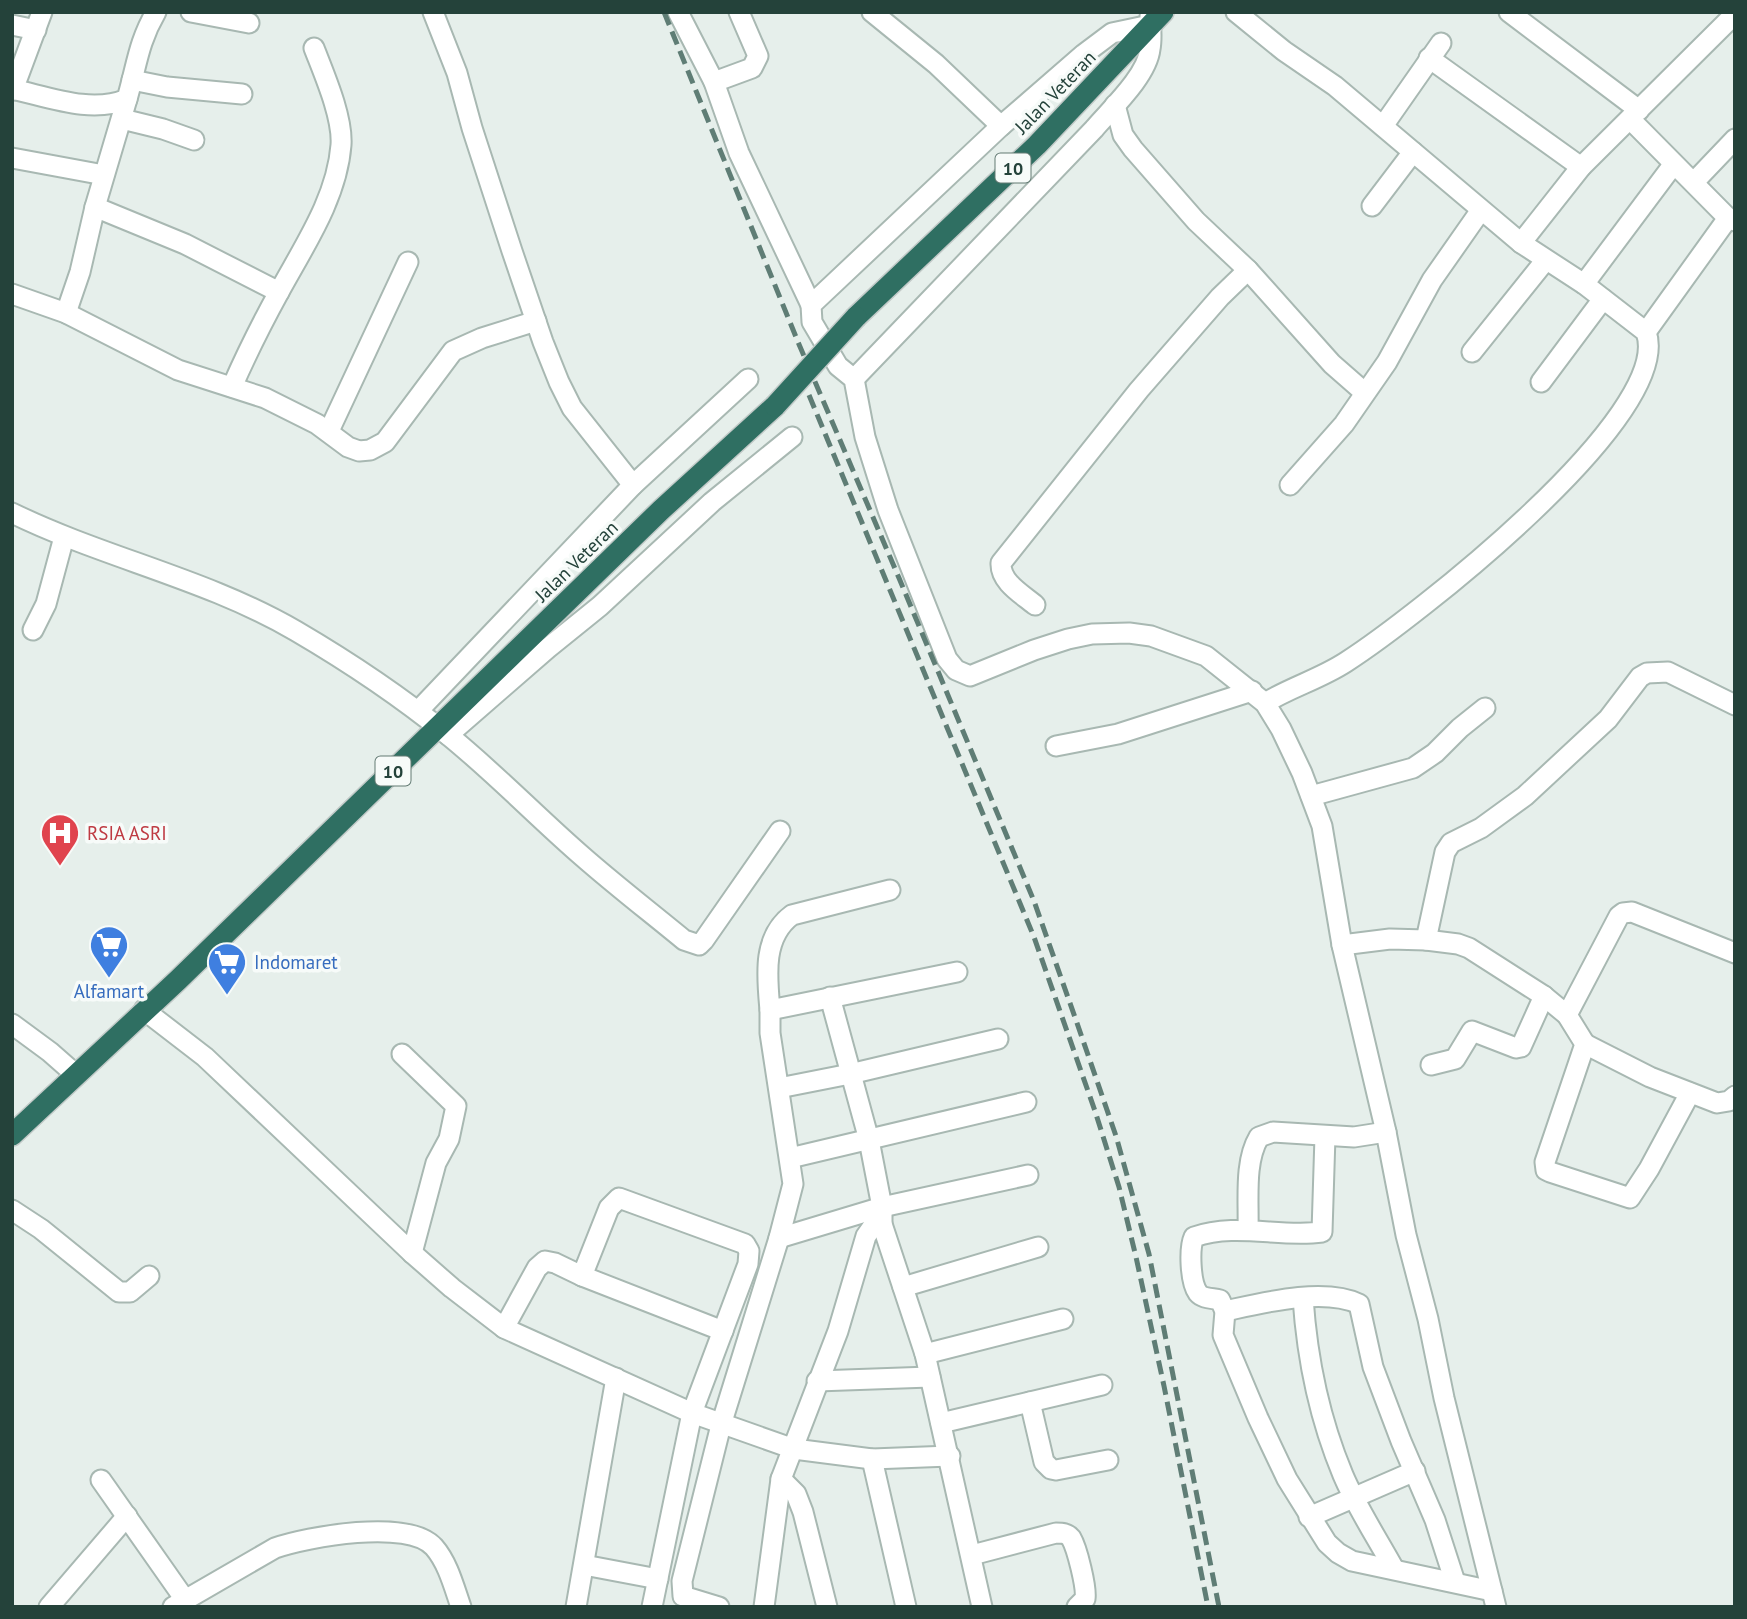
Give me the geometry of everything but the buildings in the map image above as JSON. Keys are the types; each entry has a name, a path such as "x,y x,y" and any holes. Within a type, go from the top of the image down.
{"highway":[{"name":"Jalan Veteran","path":"12,1135 178,980 382,782 442,731 508,661 661,510 775,407 856,317 1037,145 1154,17"}],"street":[{"path":"66,313 122,119 137,50 156,12"},
{"path":"191,12 249,23"},
{"path":"433,12 457,73 472,128 559,382 572,408 633,485"},
{"path":"678,12 714,82 739,153 811,305 812,322 838,366 854,379 865,437 888,510 947,659 956,670 970,676 1068,639 1093,634 1129,632 1151,636 1206,656 1259,697 1281,729 1322,826 1342,945 1386,1132 1406,1235 1494,1599"},
{"path":"714,82 752,68 758,56 739,12"},
{"path":"872,12 936,64 1001,126"},
{"path":"1056,746 1118,734 1287,690 1331,671 1455,582 1542,503 1600,440 1625,404 1645,367 1649,349 1646,332 1584,284 1521,243 1383,126 1236,12"},
{"path":"1509,12 1635,115 1673,165 1694,182 1731,220 1646,332"},
{"path":"1521,243 1581,167 1735,14"},
{"path":"811,305 1001,126 1084,54 1112,33 1154,17 1150,51 1144,68 1094,130 854,379"},
{"path":"12,25 39,21 13,90 81,104 107,105 130,89 167,87 242,94"},
{"path":"232,387 244,358 328,198 341,143 333,96 314,48"},
{"path":"1383,126 1435,50 1581,167"},
{"path":"1115,104 1123,135 1133,149 1196,221 1248,270 1332,364 1364,392"},
{"path":"122,119 194,140"},
{"path":"1694,182 1735,139"},
{"path":"1372,206 1413,152"},
{"path":"12,158 104,175"},
{"path":"1584,284 1673,165"},
{"path":"95,207 185,244 279,292"},
{"path":"1290,485 1344,424 1387,362 1432,280 1481,210"},
{"path":"1472,352 1545,261"},
{"path":"329,431 408,262"},
{"path":"1035,605 1010,584 1001,571 1001,563 1130,400 1220,297 1248,270"},
{"path":"12,295 66,313 114,335 154,360 178,370 265,398 329,431 348,447 359,451 370,450 385,442 453,351 482,338 536,321"},
{"path":"1541,382 1603,299"},
{"path":"418,711 633,485 748,379"},
{"path":"442,731 600,606 712,502 792,437"},
{"path":"12,513 64,537 162,572 278,622 329,652 418,711 584,858 684,940 699,945 704,940 780,831"},
{"path":"33,630 46,604 64,537"},
{"path":"1426,940 1445,852 1451,843 1481,828 1525,796 1608,719 1640,677 1654,671 1668,671 1735,705"},
{"path":"1311,796 1413,768 1435,753 1485,708"},
{"path":"719,1607 683,1596 682,1581 721,1425 793,1184 770,1033 767,966 772,944 785,920 792,915 890,890"},
{"path":"1567,1015 1623,913 1632,912 1735,953"},
{"path":"1342,945 1390,939 1426,940 1469,948 1544,996 1567,1015 1585,1044 1650,1077 1717,1103 1729,1101 1735,1096"},
{"path":"770,1010 957,972"},
{"path":"1431,1065 1457,1057 1472,1031 1521,1048 1544,996"},
{"path":"830,997 869,1140 882,1215 925,1354 982,1607"},
{"path":"144,1010 205,1057 412,1253 452,1288 505,1328 692,1413 794,1449 872,1459 950,1456"},
{"path":"12,1024 75,1074"},
{"path":"779,1088 998,1039"},
{"path":"1585,1044 1545,1162 1549,1172 1630,1198 1649,1169 1690,1093"},
{"path":"402,1054 456,1106 449,1139 436,1163 412,1253"},
{"path":"790,1158 1026,1102"},
{"path":"1248,1229 1251,1163 1254,1146 1259,1137 1273,1132 1354,1137 1386,1132"},
{"path":"1325,1136 1322,1232 1309,1234 1248,1229 1194,1237 1192,1276 1202,1296 1220,1300 1225,1311 1223,1335 1258,1418 1287,1479 1327,1543 1352,1561 1455,1582 1494,1599"},
{"path":"779,1238 882,1215 1028,1175"},
{"path":"582,1276 609,1209 619,1198 746,1244 749,1251 748,1264 692,1413 652,1607"},
{"path":"12,1210 41,1229 119,1292 130,1293 149,1276"},
{"path":"764,1607 781,1479 838,1331 866,1236 882,1215"},
{"path":"903,1287 1038,1247"},
{"path":"505,1328 541,1263 545,1261 723,1331"},
{"path":"1225,1311 1328,1296 1359,1304 1373,1367 1435,1520 1455,1582"},
{"path":"1303,1298 1319,1400 1332,1443 1353,1497 1394,1569"},
{"path":"925,1354 1063,1318"},
{"path":"817,1381 930,1377"},
{"path":"576,1607 616,1378"},
{"path":"941,1423 1102,1385"},
{"path":"1030,1402 1047,1466 1056,1470 1108,1460"},
{"path":"872,1459 906,1607"},
{"path":"1309,1517 1415,1471"},
{"path":"781,1479 796,1494 800,1503 827,1607"},
{"path":"101,1480 127,1516 180,1604 275,1548 312,1539 364,1532 394,1534 422,1539 429,1543 449,1573 461,1607"},
{"path":"49,1607 127,1516"},
{"path":"972,1555 1065,1533 1074,1546 1085,1589 1085,1599 1077,1607"},
{"path":"584,1565 658,1579"}],"railway":[{"path":"664,12 798,342 1034,901 1077,1023 1116,1136 1149,1254 1219,1607"},
{"path":"809,395 1034,937 1095,1111 1119,1187 1136,1257 1208,1607"}],"place":[{"name":"RSIA ASRI","path":"60,867"},
{"name":"Alfamart","path":"109,979"},
{"name":"Indomaret","path":"227,996"}]}
